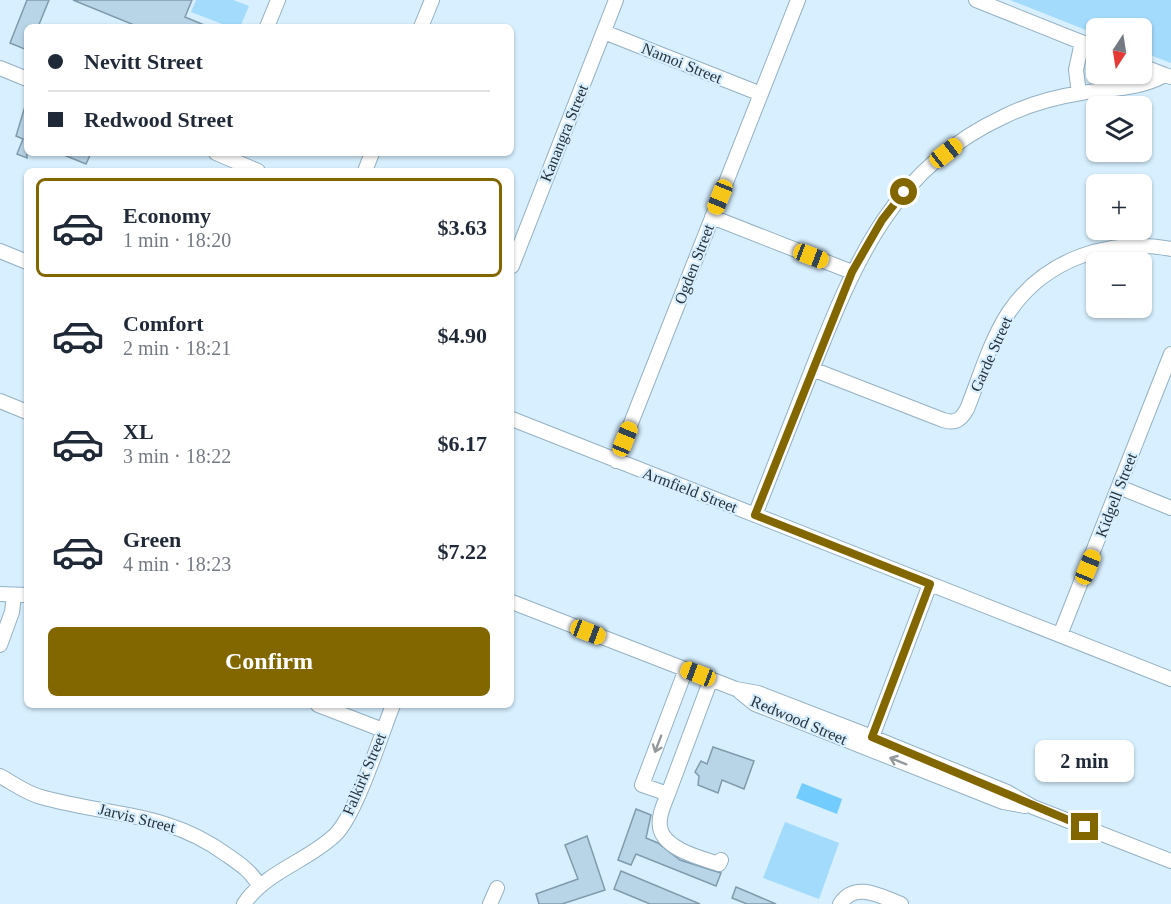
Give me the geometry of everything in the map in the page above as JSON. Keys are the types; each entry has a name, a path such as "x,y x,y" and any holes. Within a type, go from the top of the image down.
{"street":[{"path":"268,24 278,0"},
{"path":"422,24 432,0"},
{"name":"Kanangra Street","path":"514,261 616,0"},
{"name":"Ogden Street","path":"616,461 798,0"},
{"path":"976,0 1086,44"},
{"name":"Namoi Street","path":"604,32 761,94"},
{"path":"1079,93 1076,70 1082,42"},
{"path":"0,68 24,78"},
{"path":"1152,70 1168,76"},
{"path":"755,515 852,272 882,220 904,192 936,161 970,134 1004,116 1079,93 1139,87 1168,76"},
{"path":"223,156 251,168"},
{"path":"712,217 852,272"},
{"name":"Garde Street","path":"812,369 943,420 954,422 965,412 995,338 1009,312 1039,280 1074,258 1100,250 1145,245 1171,249"},
{"path":"0,251 24,261"},
{"name":"Kidgell Street","path":"1060,635 1171,354"},
{"path":"0,401 24,411"},
{"name":"Armfield Street","path":"514,420 1171,679"},
{"path":"1119,487 1171,508"},
{"path":"872,737 930,584"},
{"path":"0,645 12,612 14,595"},
{"name":"Redwood Street","path":"514,603 736,689 758,693 872,737 1007,792 1033,807 1171,861"},
{"path":"668,794 642,785 686,669"},
{"path":"711,679 662,810 660,827 664,837 674,845 699,858 719,864 721,860"},
{"name":"Redwood Street","path":"736,689 755,704 794,720 1003,802 1033,807"},
{"path":"672,706 698,715"},
{"path":"326,708 383,730"},
{"name":"Falkirk Street","path":"244,904 259,886 326,842 343,825 392,708"},
{"name":"Jarvis Street","path":"0,776 43,798 156,820 174,826 216,847 248,870 259,886"},
{"path":"490,904 497,888"},
{"path":"840,904 853,892 865,891 901,904"}],"shaded area":[{"path":"196,0 233,0 249,6 241,24 222,24 191,12"},
{"path":"1010,0 1171,0 1171,63 1152,56 1152,18 1086,18 1086,30"},
{"path":"802,783 842,799 837,814 796,798"},
{"path":"785,822 839,843 819,899 763,878"}],"building":[{"path":"27,0 49,0 39,24 24,24 24,49 10,43"},
{"path":"73,0 192,0 185,17 202,24 132,24"},
{"path":"24,110 24,156 27,158 17,154 23,139 16,136"},
{"path":"66,156 90,156 86,164"},
{"path":"713,747 754,761 744,789 722,780 718,793 698,785 699,776 695,772 701,761 707,764"},
{"path":"636,809 651,815 646,838 658,843 680,860 721,873 716,886 636,854 631,865 618,860"},
{"path":"587,836 605,890 562,904 539,904 536,894 578,879 565,845"},
{"path":"621,871 700,904 650,904 614,889"},
{"path":"736,887 776,904 747,904 732,898"}],"route":[{"path":"904,192 882,220 852,272 755,515 930,584 872,737 1007,792 1033,807 1085,827"}]}
